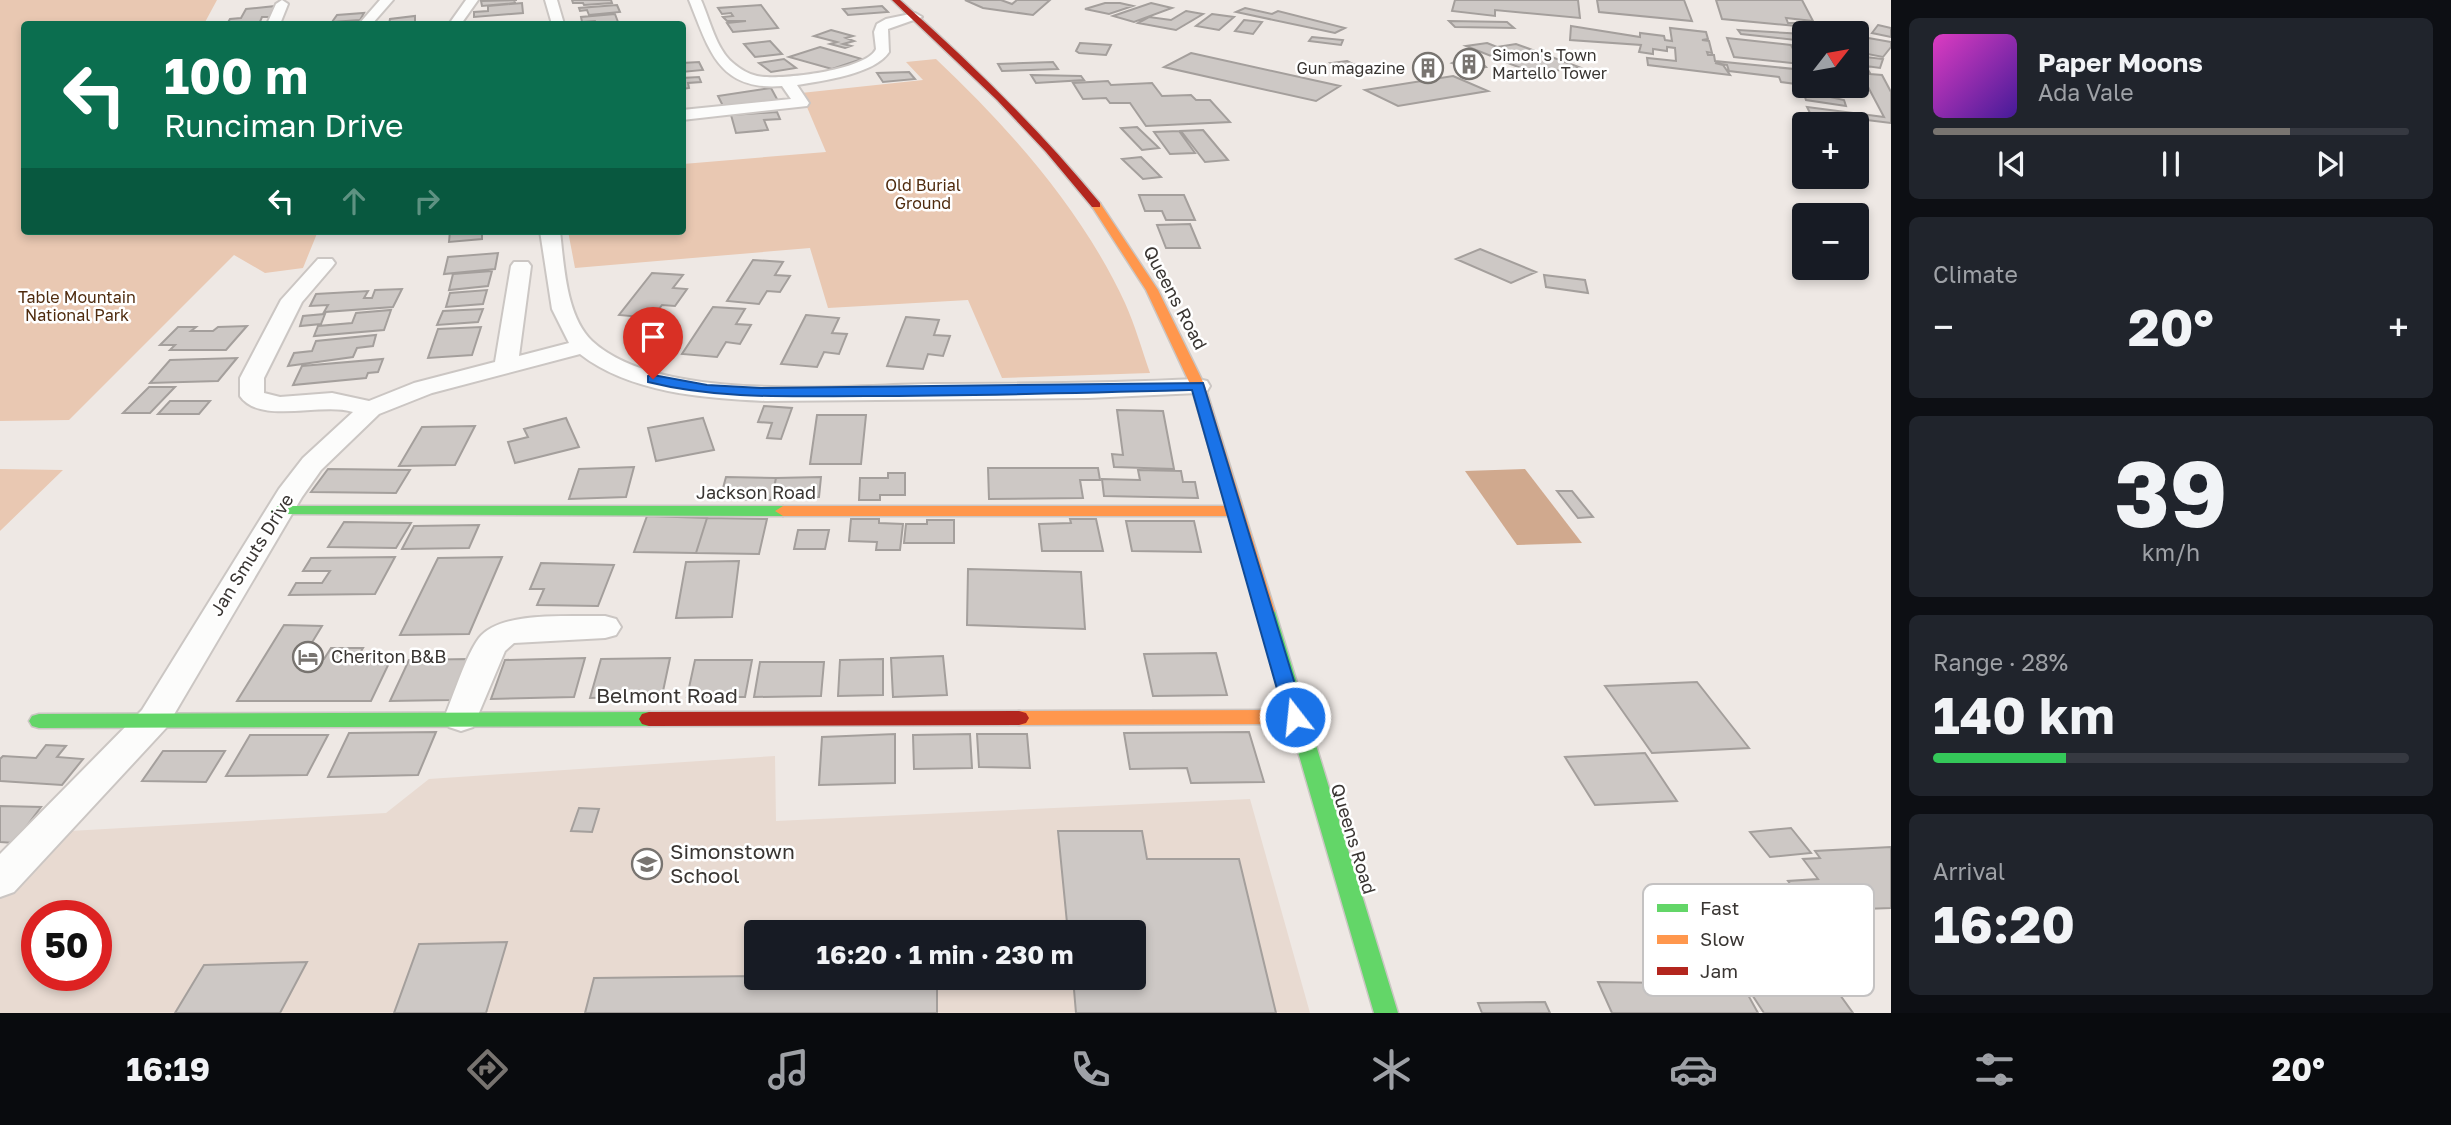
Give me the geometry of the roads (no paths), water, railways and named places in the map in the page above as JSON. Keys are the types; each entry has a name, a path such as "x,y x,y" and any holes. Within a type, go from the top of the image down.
{"main road":[{"name":"Queens Road","path":"896,0 1012,109 1106,219 1152,288 1198,386 1295,717 1386,1013"},
{"name":"Jackson Road","path":"278,511 1235,511"},
{"name":"Belmont Road","path":"38,721 1295,717"}],"street":[{"path":"368,21 387,0"},
{"path":"457,21 472,0"},
{"path":"551,0 557,21"},
{"path":"695,0 721,59 733,71 758,80 787,82 810,79 875,60 883,55 885,49 881,33 883,27 891,22 915,17"},
{"path":"274,21 282,4"},
{"path":"686,115 801,103 787,82"},
{"path":"551,235 569,327 584,346 612,364 653,379 729,391 855,393 1198,386"},
{"path":"325,263 292,300 252,378 252,396 258,401 271,404 329,400 370,409"},
{"path":"506,366 521,266"},
{"name":"Jan Smuts Drive","path":"0,880 154,719 278,511 312,464 370,409 423,388 584,346"},
{"path":"461,718 491,645 503,635 517,630 605,627"}],"place":[{"name":"Simon's Town Martello Tower","path":"1469,64"},
{"name":"Gun magazine","path":"1428,68"},
{"name":"Cheriton B&B","path":"308,657"},
{"name":"Simonstown School","path":"647,864"}],"park label":[{"name":"Old Burial Ground","path":"923,194"},
{"name":"Table Mountain National Park","path":"77,306"}]}
